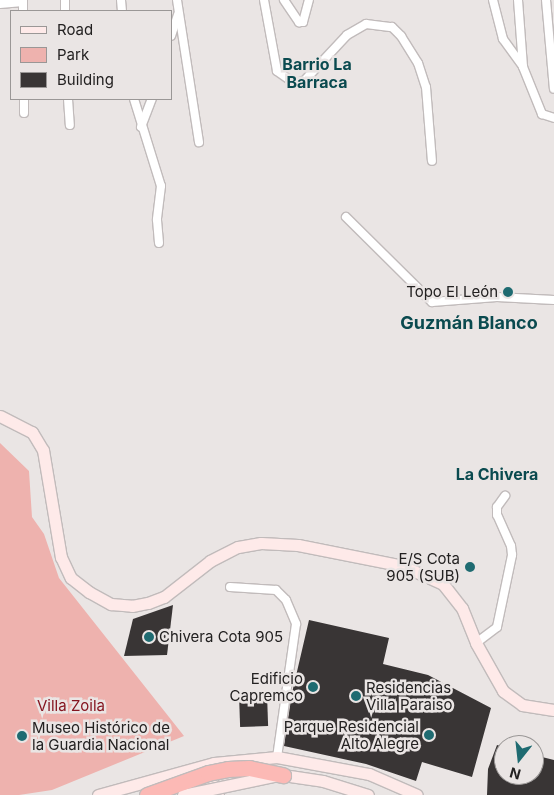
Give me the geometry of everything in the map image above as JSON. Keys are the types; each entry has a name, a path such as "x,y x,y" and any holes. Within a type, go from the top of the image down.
{"highway":[{"path":"147,795 208,773 228,769 249,768 283,774"}],"street":[{"path":"177,0 199,142"},
{"path":"264,0 277,71 294,83 304,81 355,29 380,23 396,31 418,63 425,81 432,161"},
{"path":"284,0 299,22 303,22 309,0"},
{"path":"493,0 503,39 523,67 542,114 554,118"},
{"path":"518,0 523,67"},
{"path":"546,0 554,89"},
{"path":"0,4 23,1"},
{"path":"172,33 179,10"},
{"path":"24,100 24,112"},
{"path":"68,100 70,125"},
{"path":"134,100 141,127 158,168 161,186 157,220 160,242"},
{"path":"141,127 152,100"},
{"path":"346,217 432,302 498,297 554,300"},
{"path":"0,416 32,432 43,450 62,557 71,578 111,604 132,606 164,597 210,561 238,547 261,543 298,545 403,566 443,584 462,608 476,643 503,691 522,705 554,710"},
{"path":"476,643 497,627 512,555 511,546 497,515 497,507 505,496"},
{"path":"230,587 276,590 286,600 296,624 277,757"},
{"path":"98,795 120,791 172,772 234,760 277,757 369,774 417,795"},
{"path":"218,795 213,791 211,775 216,768 234,760"},
{"path":"183,795 283,774 323,781 368,795"}],"green space":[{"name":"Villa Zoila","path":"0,443 29,471 32,517 44,534 59,578 184,736 52,790 19,795 0,795"}],"building":[{"name":"Chivera Cota 905","path":"173,605 167,655 124,656 133,619"},
{"path":"309,620 389,638 383,664 428,675 491,708 472,777 422,762 416,781 366,764 284,746 292,693"},
{"path":"267,694 268,726 240,727 239,695"},
{"path":"494,753 494,785 544,785 544,758 554,760 554,795 487,795 488,769"}],"place":[{"name":"Topo El León","path":"508,292"},
{"name":"E/S Cota 905 (SUB)","path":"470,567"},
{"name":"Chivera Cota 905","path":"149,637"},
{"name":"Edificio Capremco","path":"313,687"},
{"name":"Residencias Villa Paraiso","path":"356,696"},
{"name":"Parque Residencial Alto Alegre","path":"429,735"},
{"name":"Museo Histórico de la Guardia Nacional","path":"22,736"}],"district":[{"name":"Barrio La Barraca","path":"317,73"},
{"name":"Guzmán Blanco","path":"469,323"},
{"name":"La Chivera","path":"497,474"}]}
